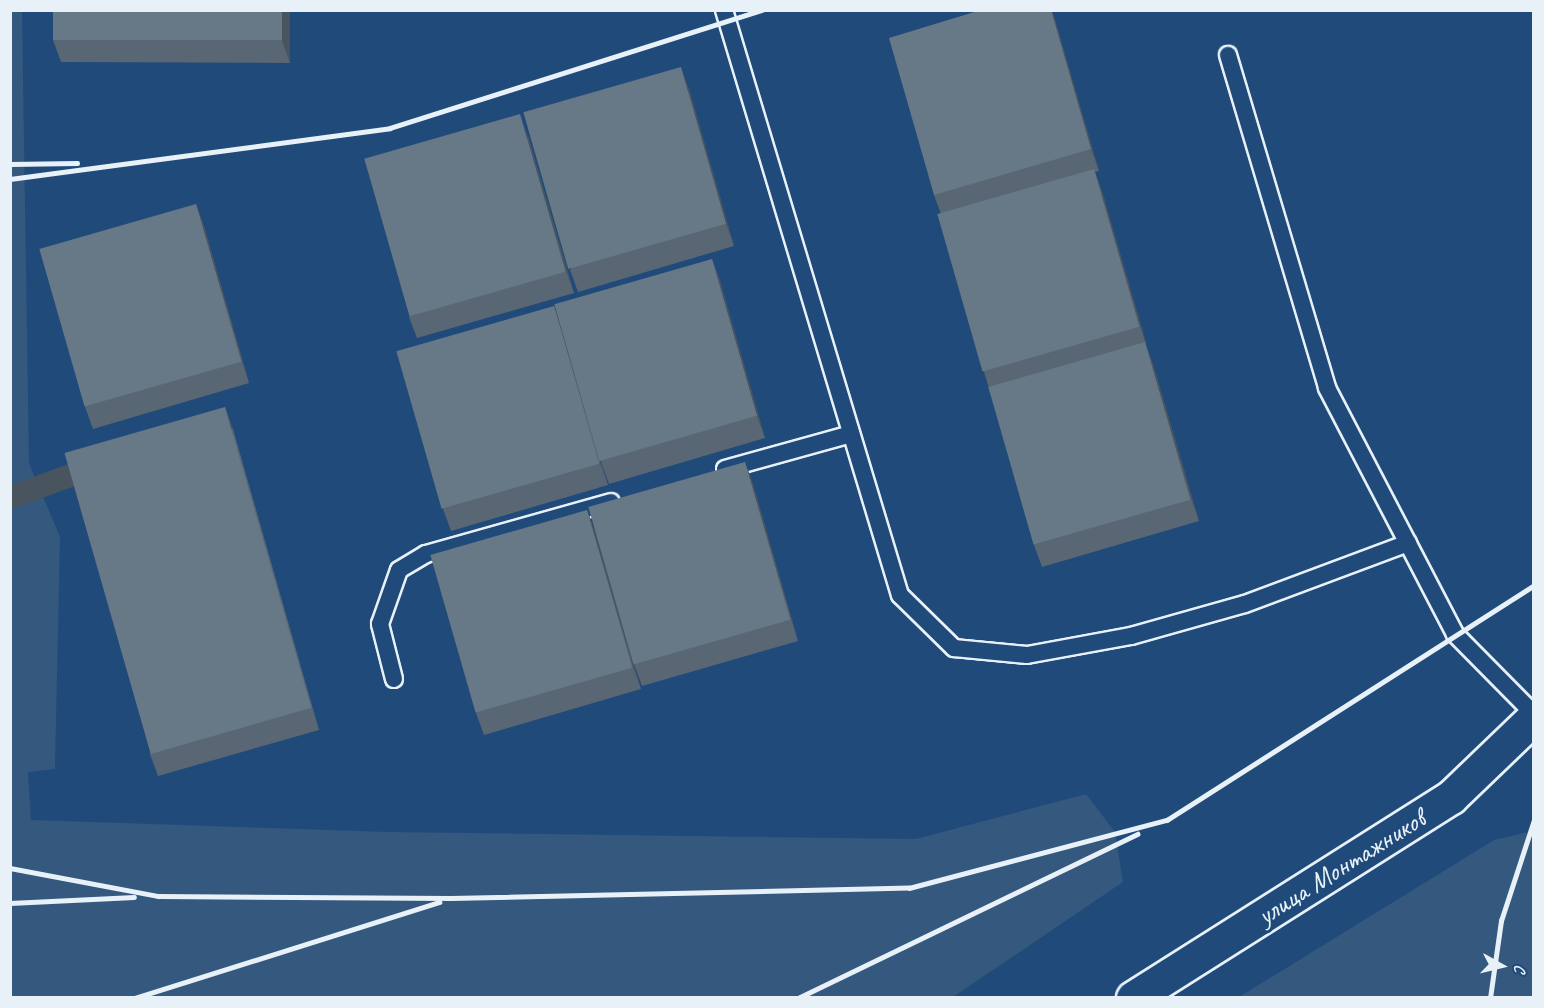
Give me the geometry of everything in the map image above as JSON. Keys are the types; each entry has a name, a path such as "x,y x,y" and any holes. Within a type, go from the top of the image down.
{"street":[{"name":"улица Монтажников","path":"1133,998 1451,797 1533,716"}],"lane":[{"path":"724,10 900,595 954,648 1027,655 1131,636 1245,604 1408,543"},
{"path":"1228,56 1327,387 1455,634 1533,716"},
{"path":"702,476 851,434"},
{"path":"394,680 380,624 399,570 426,554 633,495"}],"shaded area":[{"path":"10,11 22,11 29,463 60,537 55,769 28,772 31,820 388,832 916,839 1086,794 1115,832 1123,882 953,997 11,997"},
{"path":"1533,831 1533,997 1239,997 1494,840"}],"building":[{"path":"53,10 282,10 282,40 53,40"},
{"path":"981,10 1051,10 1091,149 934,195 889,38"},
{"path":"681,67 726,224 568,269 523,112"},
{"path":"520,114 565,272 409,316 364,159"},
{"path":"1094,169 1139,327 983,372 937,214"},
{"path":"196,204 241,362 85,407 39,249"},
{"path":"712,259 757,416 599,461 554,304"},
{"path":"554,306 599,464 442,509 396,351"},
{"path":"1145,342 1190,500 1034,545 988,387"},
{"path":"225,407 311,708 151,754 64,453"},
{"path":"745,462 790,620 634,665 588,507"},
{"path":"587,510 632,668 476,713 430,555"}],"railway":[{"path":"10,179 390,128 762,10"},
{"path":"10,164 77,163"},
{"path":"10,868 158,896 451,898 909,888 1167,820 1534,585"},
{"path":"1490,998 1501,921 1534,820"},
{"path":"798,998 1138,834"},
{"path":"10,903 134,897"},
{"path":"135,998 439,902"}]}
